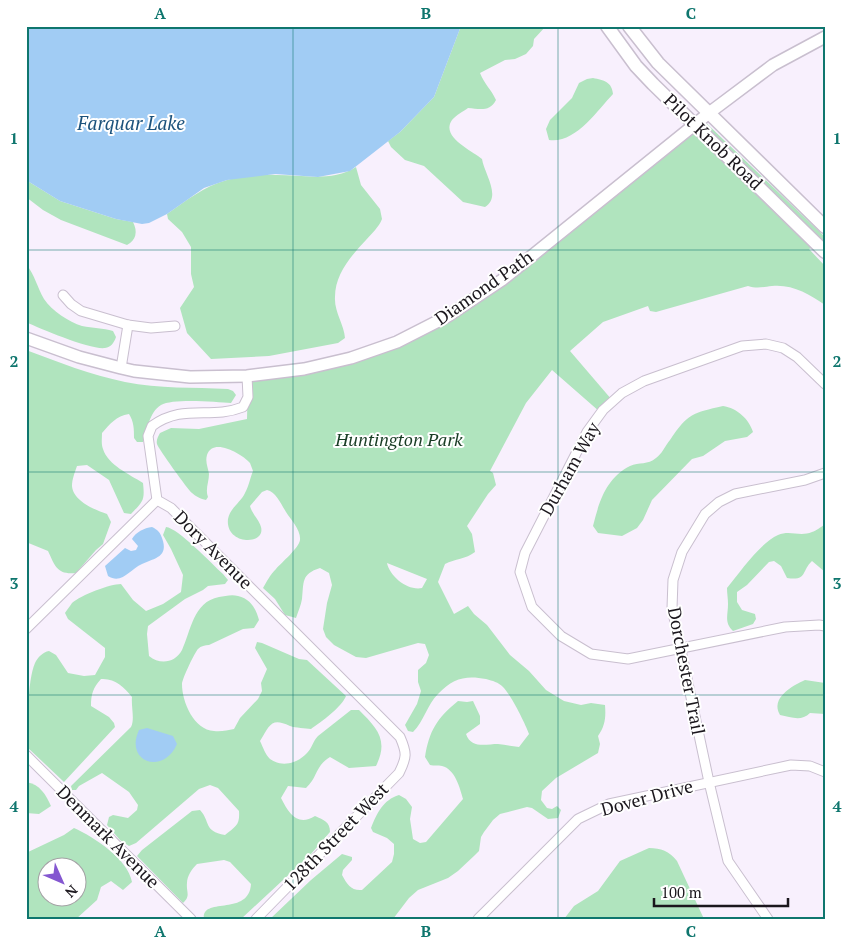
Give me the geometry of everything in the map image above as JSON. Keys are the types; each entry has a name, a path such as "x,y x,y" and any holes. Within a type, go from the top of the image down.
{"main road":[{"name":"Pilot Knob Road","path":"607,26 636,66 825,252"},
{"name":"Pilot Knob Road","path":"629,26 658,63 825,227"}],"street":[{"name":"Diamond Path","path":"26,338 79,358 121,368 190,377 247,376 304,369 351,358 397,342 448,316 502,280 708,112 773,65 825,37"},
{"path":"63,295 81,311 128,325 147,328 175,326"},
{"path":"121,368 128,325"},
{"name":"Durham Way","path":"825,384 797,357 783,348 766,344 742,346 644,381 622,393 603,410 587,432 524,553 520,572 532,607 561,636 591,654 628,659 785,627 825,626"},
{"name":"Dory Avenue","path":"247,376 248,397 243,407 231,412 171,415 152,426 148,436 157,500 171,508 400,737 406,750"},
{"name":"Dorchester Trail","path":"768,919 728,862 672,608 673,580 682,552 705,514 719,502 736,494 805,480 825,473"},
{"path":"26,630 157,500"},
{"name":"128th Street West","path":"256,919 399,773 405,761 406,750"},
{"name":"Denmark Avenue","path":"26,755 191,919"},
{"name":"Dover Drive","path":"478,919 578,819 609,804 791,765 810,766 825,772"}],"green space":[{"path":"461,26 546,26 534,39 533,46 526,54 515,59 505,60 480,73 496,100 494,104 484,109 468,108 454,118 449,126 450,132 459,143 482,159 492,191 490,203 485,207 463,202 424,166 405,160 391,147 388,141 400,132 434,97"},
{"path":"593,78 607,82 613,94 593,117 576,132 559,140 549,140 546,129 550,120 572,98 579,83"},
{"name":"Huntington Park","path":"702,119 825,237 825,244 809,249 825,266 825,305 793,288 772,286 757,288 748,286 656,312 650,311 648,306 603,322 570,351 612,400 600,412 552,370 526,403 490,471 493,473 496,485 467,526 472,534 475,552 445,564 438,582 454,614 468,606 487,625 510,655 529,671 546,690 564,701 581,705 591,703 605,705 604,722 598,736 600,744 598,753 556,778 542,791 541,800 547,808 552,809 557,806 561,810 558,818 548,819 532,808 527,807 500,814 484,832 481,837 479,851 475,855 448,878 418,890 409,898 393,919 270,919 342,854 352,857 352,860 343,870 342,875 350,886 358,890 362,890 392,862 394,844 387,838 373,832 371,828 381,808 393,797 399,795 406,799 412,807 410,819 413,839 420,843 426,842 463,799 454,775 447,768 430,765 425,757 429,740 439,719 458,701 473,701 480,716 480,724 466,734 468,739 475,744 498,744 519,747 529,734 518,709 503,687 491,680 472,677 460,679 449,684 434,698 417,728 413,732 408,731 405,725 417,704 421,691 418,682 418,670 426,663 429,655 425,644 418,643 366,658 356,657 334,645 326,637 323,629 332,585 329,573 320,568 306,576 302,601 296,618 285,615 275,599 263,588 272,574 294,551 300,540 297,529 278,499 270,491 262,492 250,506 261,527 261,533 252,540 238,538 229,528 228,519 248,488 253,471 250,463 241,455 228,449 215,447 210,450 206,460 209,474 208,497 204,500 193,494 185,485 159,447 157,438 160,433 171,428 199,429 247,419 248,377 378,347 457,309","holes":["387,563 427,579 422,588 411,587 400,582 392,573"]},
{"path":"356,167 361,185 380,209 382,219 345,266 338,281 335,302 345,338 338,343 269,356 211,359 187,333 180,308 194,287 191,274 191,247 182,232 168,219 167,214 203,190 233,178 265,175 327,176 347,172"},
{"path":"26,180 60,201 116,219 133,222 135,229 134,238 127,245 61,220 43,210 26,197"},
{"path":"26,264 32,272 44,299 51,308 66,319 82,326 113,331 116,337 112,344 105,348 89,346 26,322"},
{"path":"26,350 62,364 125,382 164,387 228,389 236,395 231,403 185,401 161,405 151,417 143,442 137,442 134,438 133,423 129,414 117,419 102,433 103,449 109,460 143,483 144,494 141,503 131,514 124,513 109,480 87,465 77,466 72,486 76,496 85,504 107,514 111,522 103,544 76,573 61,571 55,565 48,551 26,542"},
{"path":"723,406 733,409 742,415 749,423 753,432 747,437 725,441 703,456 692,459 652,500 643,520 637,528 622,536 598,533 593,526 598,508 609,484 615,477 630,466 650,462 658,456 687,419 705,410"},
{"path":"825,524 825,572 812,561 801,577 787,578 781,566 774,561 769,562 747,585 737,592 737,602 742,610 755,614 756,619 753,624 733,631 727,622 727,588 751,558 764,544 778,535 808,533 815,531"},
{"path":"166,527 178,533 228,580 225,584 208,586 185,599 148,626 149,656 158,661 167,661 175,658 182,650 198,611 210,600 219,597 233,595 243,597 250,602 259,620 254,628 243,629 209,645 202,646 196,651 182,684 184,699 190,714 201,726 214,731 234,729 240,718 258,699 262,691 261,683 267,669 255,648 257,642 299,659 307,660 346,696 336,709 311,729 292,727 279,722 272,724 260,741 270,759 285,764 295,762 309,751 318,736 351,710 359,710 376,729 381,742 380,757 376,766 349,768 330,757 325,760 306,788 288,786 281,798 291,814 304,820 315,816 328,824 330,832 311,854 241,919 204,919 205,912 210,908 234,904 248,894 251,884 230,862 224,860 197,864 188,878 188,896 183,903 137,856 192,811 200,810 208,826 218,833 225,835 237,825 239,811 218,788 210,785 199,789 136,843 129,846 120,840 107,825 109,817 113,815 128,818 137,810 138,805 129,792 102,773 79,786 76,790 72,790 71,786 131,727 133,720 132,697 122,687 111,680 101,679 94,688 91,706 109,717 115,727 64,782 27,747 28,704 32,671 39,657 49,651 56,655 68,673 84,676 95,675 105,657 105,648 68,619 65,613 72,603 96,590 121,584 133,600 146,611 163,604 181,592 183,575 163,535"},
{"path":"805,680 825,683 825,714 810,713 799,718 780,715 778,703 780,698 789,689"},
{"path":"26,782 39,788 45,794 51,806 39,814 26,813"},
{"path":"74,828 100,843 117,857 129,873 132,882 123,890 111,881 101,887 97,900 76,919 26,919 26,853 64,835"},
{"path":"649,848 664,851 677,861 704,919 564,919 574,906 598,891 620,861"}],"water":[{"name":"Farquar Lake","path":"26,26 461,26 434,97 400,132 350,171 318,177 275,174 227,180 204,188 167,214 149,223 142,224 116,219 60,201 26,180"},
{"path":"152,527 158,531 164,544 164,549 160,556 138,566 118,579 108,576 105,566 125,548 131,551 136,550 138,546 132,539 140,531"},
{"path":"147,728 173,736 177,744 171,754 163,760 147,761 141,757 137,750 136,741 139,730"}]}
